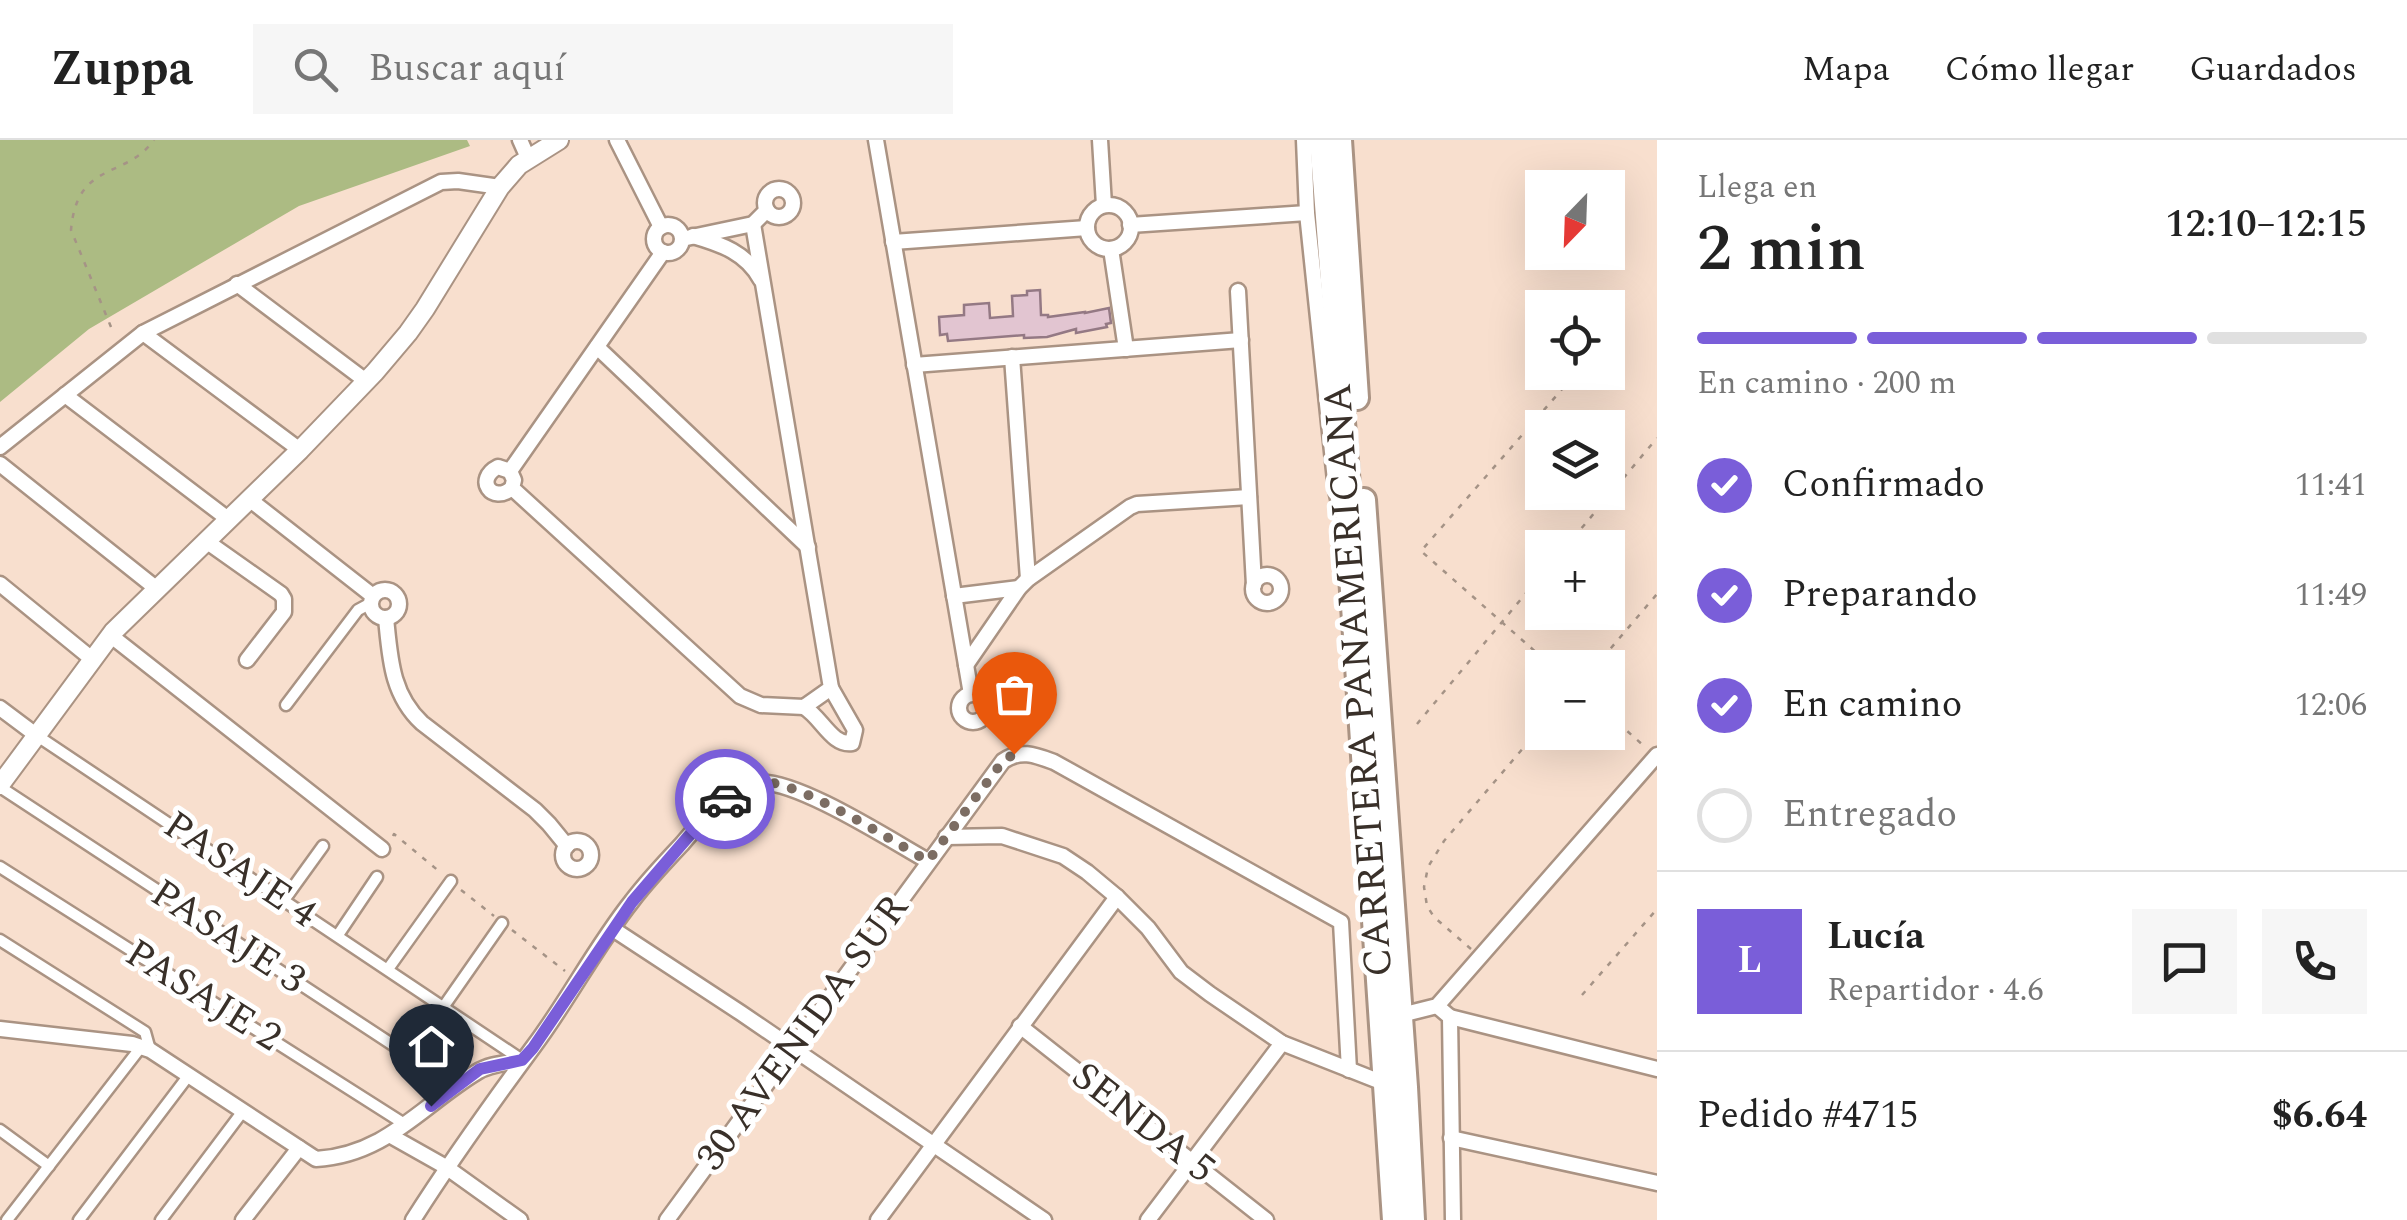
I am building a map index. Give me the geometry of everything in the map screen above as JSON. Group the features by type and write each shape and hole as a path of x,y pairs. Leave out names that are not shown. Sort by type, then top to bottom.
{"highway":[{"name":"CARRETERA PANAMERICANA","path":"1321,140 1350,499 1350,560 1394,1220"},
{"name":"CARRETERA PANAMERICANA","path":"1340,140 1413,1220"}],"street":[{"path":"0,786 110,635 300,450 408,333 524,149 558,140"},
{"path":"617,140 662,227"},
{"path":"876,140 971,694"},
{"path":"1100,140 1104,205"},
{"path":"1304,140 1307,213 1336,490 1350,560"},
{"path":"0,447 143,333 441,182 500,186"},
{"path":"1104,205 1122,210 1130,224 1129,236 1110,249 1092,241 1087,228 1090,215 1104,205"},
{"path":"662,227 654,238 656,246 663,252 676,251 688,237 753,224 768,210"},
{"path":"1130,224 1307,213"},
{"path":"753,224 830,688 856,730 852,743 838,741 804,706"},
{"path":"662,227 675,227 688,237 737,253 756,270 764,288"},
{"path":"893,242 1087,228"},
{"path":"1110,249 1126,349"},
{"path":"510,472 663,252"},
{"path":"237,284 366,382"},
{"path":"1238,292 1254,585"},
{"path":"143,333 300,450"},
{"path":"914,365 1241,340"},
{"path":"597,347 808,548"},
{"path":"1012,358 1024,583"},
{"path":"65,395 228,519"},
{"path":"0,464 158,588"},
{"path":"502,467 514,480 512,488 499,495 491,491 486,484 487,475 493,468 502,467"},
{"path":"512,488 740,696 761,705 804,706 830,688"},
{"path":"966,665 1024,583 1130,507 1249,497"},
{"path":"249,499 372,599 376,615 393,616 398,608 395,594 382,590 372,599 358,610 286,705"},
{"path":"206,541 284,599 284,612 247,660"},
{"path":"954,596 1024,583"},
{"path":"0,584 92,659"},
{"path":"386,618 394,678 406,705 422,723 544,818 566,846"},
{"path":"110,635 382,849"},
{"path":"0,708 36,735"},
{"name":"PASAJE 4","path":"36,735 522,1060"},
{"name":"30 AVENIDA SUR","path":"667,1220 928,861 1003,761 1014,754 1054,762 1340,922 1349,1070"},
{"path":"1401,1015 1437,1006 1656,756"},
{"path":"413,1220 632,902 726,798 760,782 780,784 804,793 928,861"},
{"name":"PASAJE 3","path":"0,786 457,1087"},
{"path":"946,837 993,835 1063,856 1117,897 1148,928 1182,972 1282,1043 1386,1084"},
{"path":"284,900 323,846"},
{"name":"PASAJE 2","path":"0,868 406,1125"},
{"path":"338,936 377,878"},
{"path":"388,969 450,882"},
{"path":"878,1220 1117,897"},
{"path":"444,1006 502,923"},
{"path":"613,929 1044,1220"},
{"path":"0,940 145,1032 146,1048 7,1220"},
{"path":"1437,1006 1450,1017 1657,1069"},
{"path":"1450,1017 1454,1220"},
{"name":"SENDA 5","path":"1020,1026 1266,1220"},
{"path":"0,1028 146,1048 316,1159 338,1158 391,1136 480,1069 522,1060"},
{"path":"1148,1220 1282,1043"},
{"path":"79,1220 189,1076"},
{"path":"161,1220 243,1111"},
{"path":"0,1130 48,1166"},
{"path":"391,1136 446,1168 520,1220"},
{"path":"1452,1138 1657,1183"},
{"path":"243,1220 299,1148"}],"path":[{"path":"111,327 70,230 72,214 86,187 101,174 138,155 154,140"},
{"path":"1534,650 1421,551 1561,390"},
{"path":"1580,530 1657,438"},
{"path":"1417,724 1525,594"},
{"path":"1609,650 1657,594"},
{"path":"1625,729 1656,756"},
{"path":"1480,956 1434,917 1427,906 1424,887 1428,866 1444,841 1525,746"},
{"path":"382,849 394,834 578,981"},
{"path":"1582,995 1657,910"}],"green space":[{"path":"0,140 467,140 470,146 299,206 89,329 0,402"}],"building":[{"path":"1040,290 1041,315 1109,308 1111,323 1107,327 1076,333 1076,329 1047,337 948,341 947,334 940,335 939,317 964,315 964,305 989,303 990,318 1013,316 1012,296"}],"way so far":[{"path":"725,799 760,782 780,784 804,793 928,861 1003,761 1014,754"}],"route":[{"path":"431,1106 480,1069 522,1060 632,902 725,799"}]}
